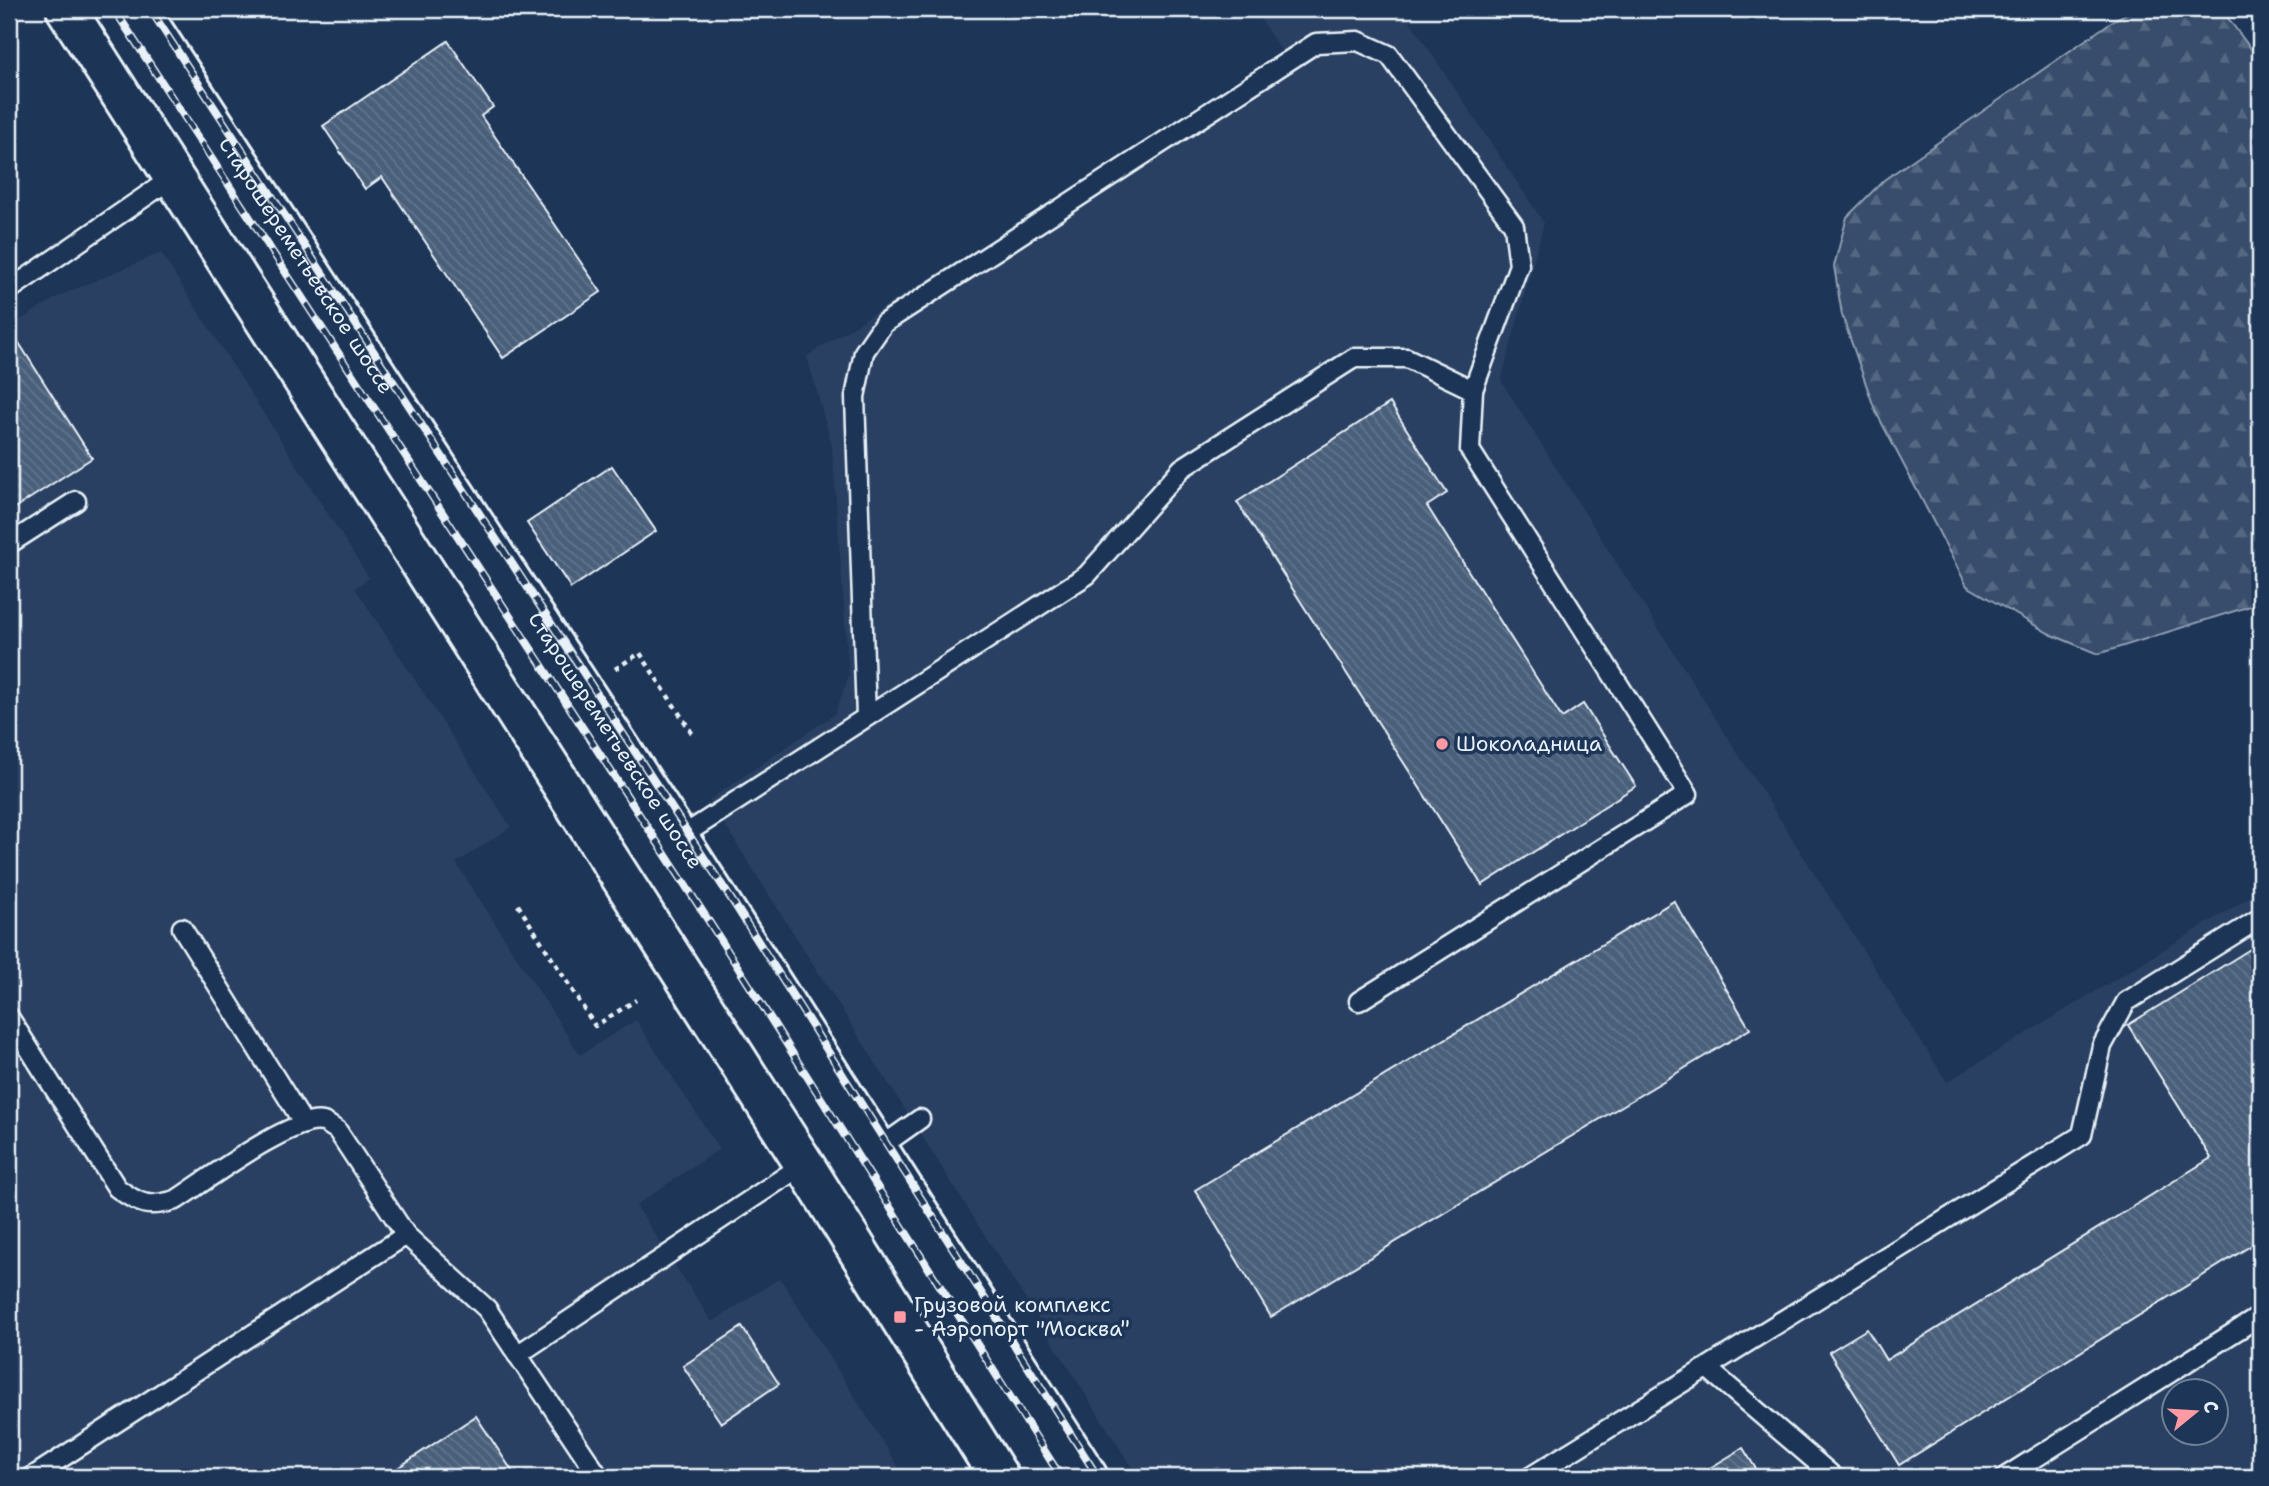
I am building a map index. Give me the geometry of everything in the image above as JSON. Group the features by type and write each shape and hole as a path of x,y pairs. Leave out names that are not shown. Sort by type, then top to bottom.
{"main road":[{"path":"66,9 804,1164 999,1477"},
{"name":"Старошереметьевское шоссе","path":"139,9 679,838 1088,1477"}],"lane":[{"path":"866,717 855,397 864,352 884,323 1316,43 1358,41 1389,55 1514,226 1519,265 1473,390 1470,450 1688,794 1359,1001"},
{"path":"9,290 175,176"},
{"path":"679,838 1087,575 1182,468 1354,358 1408,358 1473,390"},
{"path":"9,544 76,501"},
{"path":"1530,1477 2082,1135 2102,1046 2126,1002 2260,918"},
{"path":"182,928 304,1124"},
{"path":"9,1017 117,1188 138,1203 157,1205 176,1200 283,1131 304,1124 323,1122 337,1130 406,1235 487,1309 599,1477"},
{"path":"879,1148 920,1119"},
{"path":"517,1355 804,1164"},
{"path":"32,1477 406,1235"},
{"path":"2005,1477 2260,1316"},
{"path":"1707,1368 1834,1477"}],"path":[{"path":"650,668 692,733"},
{"path":"518,905 595,1027 636,1000"}],"shaded area":[{"path":"1254,9 1402,9 1544,223 1501,381 1947,1082 2260,891 2260,1477 1138,1477 709,800 835,714 849,675 832,446 807,356 1283,54"},
{"path":"161,253 369,578 355,588 511,827 456,863 580,1055 636,1020 719,1149 636,1205 712,1322 780,1278 905,1477 9,1477 9,327 59,296"}],"green space":[{"path":"2137,9 2221,9 2260,61 2260,603 2098,654 2050,634 1967,586 1875,410 1842,315 1834,266 1847,217 1884,180 2117,18"}],"building":[{"path":"448,41 493,107 481,116 601,292 503,358 382,177 365,189 323,126"},
{"path":"12,332 92,458 9,512 9,333"},
{"path":"1390,403 1447,493 1427,506 1562,718 1583,704 1636,786 1482,885 1237,502"},
{"path":"612,466 656,531 571,588 527,523"},
{"path":"1674,901 1750,1029 1271,1317 1195,1190"},
{"path":"2260,943 2260,1240 1899,1465 1829,1352 1867,1329 1886,1360 2211,1158 2128,1025"},
{"path":"742,1327 779,1384 721,1423 683,1366"},
{"path":"476,1416 516,1477 384,1477"},
{"path":"1743,1448 1761,1477 1695,1477"}],"railway":[{"path":"114,9 708,920 1061,1477"},
{"path":"150,9 735,905 1098,1477"}],"place":[{"name":"Шоколадница","path":"1442,744"},
{"name":"Грузовой комплекс - Аэропорт \"Москва\"","path":"900,1317"}]}
